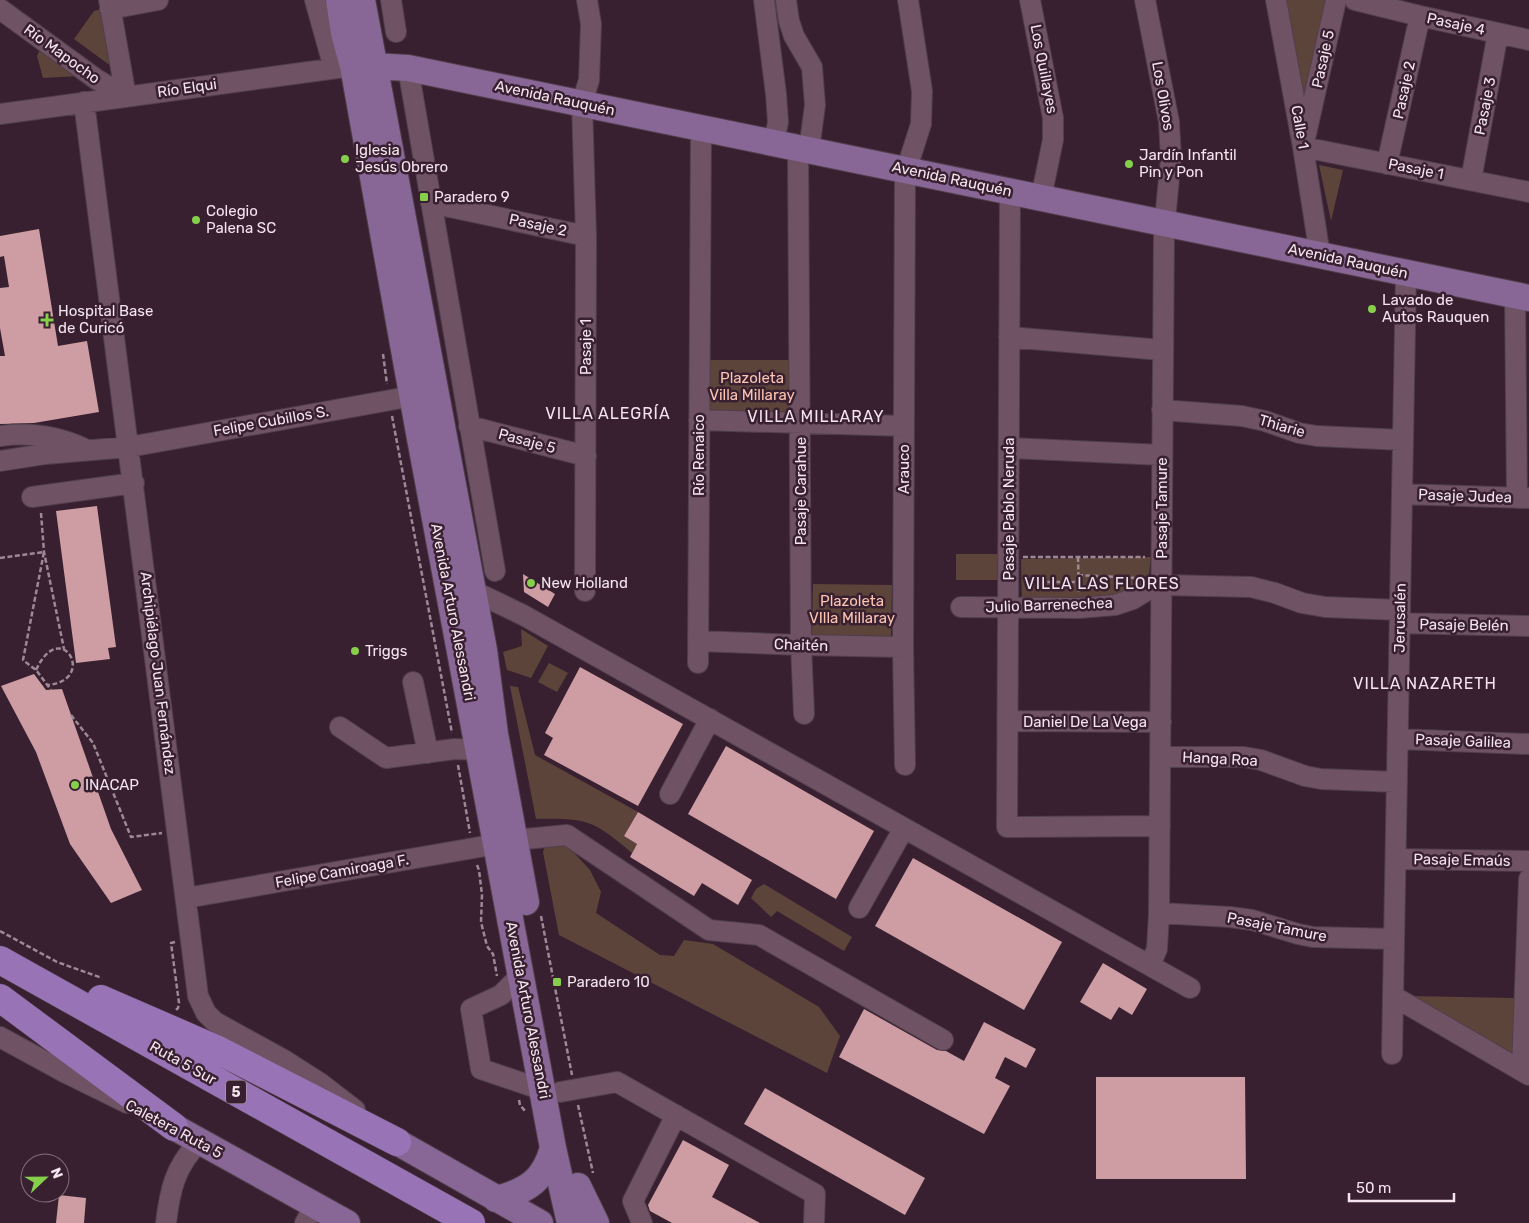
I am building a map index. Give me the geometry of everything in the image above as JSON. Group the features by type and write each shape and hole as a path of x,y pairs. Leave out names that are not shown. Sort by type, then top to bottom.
{"highway":[{"path":"0,956 216,1049 396,1142"},
{"name":"Ruta 5 Sur","path":"0,960 471,1223"},
{"name":"Ruta 5 Sur","path":"0,980 436,1223"},
{"path":"0,998 174,1128"}],"main road":[{"name":"Avenida Arturo Alessandri","path":"340,0 344,33 437,394 484,650 521,975 578,1186 584,1223"},
{"name":"Avenida Arturo Alessandri","path":"362,0 353,67 479,750 506,841 551,1091 554,1148 570,1223"},
{"name":"Avenida Rauquén","path":"353,67 408,68 794,147 905,172 1010,191 1522,296"},
{"name":"Caletera Ruta 5","path":"174,1128 323,1217"},
{"path":"396,1142 540,1223"},
{"path":"496,1199 523,1190 533,1184 550,1160 554,1148"},
{"path":"578,1186 596,1223"}],"street":[{"path":"126,97 110,4 158,0"},
{"name":"Avenida Arturo Alessandri","path":"315,0 353,67"},
{"path":"390,0 396,32"},
{"name":"Pasaje 1","path":"585,591 586,236 582,104 589,80 592,24 587,0"},
{"path":"764,0 778,122 794,147"},
{"path":"786,0 788,21 794,36 812,67 815,104 794,147"},
{"name":"Arauco","path":"906,764 903,647 905,172 921,124 922,91 908,0"},
{"name":"Los Quillayes","path":"1030,0 1053,118 1052,140 1041,198"},
{"name":"Los Olivos","path":"1145,0 1169,122 1171,158 1164,223"},
{"name":"Calle 1","path":"1276,0 1304,147 1320,255"},
{"name":"Pasaje 5","path":"1304,147 1336,0"},
{"name":"Pasaje 4","path":"1355,0 1529,40"},
{"name":"Río Mapocho","path":"0,9 96,79 126,97"},
{"name":"Pasaje 2","path":"1387,164 1420,16"},
{"name":"Pasaje 3","path":"1471,180 1498,33"},
{"name":"Río Elqui","path":"0,114 353,67"},
{"path":"408,68 495,571"},
{"name":"Archipiélago Juan Fernández","path":"84,102 198,996 206,1013 216,1022 284,1060 320,1083 396,1142"},
{"name":"Río Renaico","path":"698,663 702,128"},
{"name":"Pasaje Carahue","path":"794,147 800,423 801,645 804,714"},
{"name":"Pasaje 1","path":"1304,147 1529,192"},
{"name":"Pasaje Pablo Neruda","path":"1010,191 1007,826 1160,826"},
{"name":"Pasaje 2","path":"431,202 586,236"},
{"name":"Pasaje Tamure","path":"1164,223 1161,757 1158,923 1230,916 1252,920 1313,937 1394,939"},
{"name":"Jerusalén","path":"1392,1054 1406,272"},
{"path":"1522,296 1523,498"},
{"path":"1009,337 1162,350"},
{"name":"Felipe Cubillos S.","path":"0,461 45,454 129,447 413,396"},
{"name":"Thiarie","path":"1162,410 1242,416 1265,421 1299,433 1317,436 1403,440"},
{"path":"699,420 904,426"},
{"name":"Pasaje 5","path":"469,426 586,456"},
{"path":"0,436 23,434 49,436 87,450"},
{"path":"1009,448 1162,456"},
{"path":"36,502 134,483"},
{"name":"Pasaje Judea","path":"1402,494 1523,498"},
{"path":"447,578 523,615 1190,988"},
{"name":"Julio Barrenechea","path":"961,607 1079,608 1116,605 1133,599 1162,584 1250,588 1275,593 1302,603 1317,606 1400,617"},
{"name":"Pasaje Belén","path":"1400,617 1529,626"},
{"name":"Chaitén","path":"698,641 903,647"},
{"path":"413,682 428,752"},
{"path":"670,794 710,719"},
{"name":"Daniel De La Vega","path":"1008,721 1161,722"},
{"path":"340,727 386,758 455,749 479,750"},
{"name":"Pasaje Galilea","path":"1398,739 1529,744"},
{"name":"Hanga Roa","path":"1161,757 1244,757 1261,760 1305,776 1321,779 1397,782"},
{"path":"859,908 904,828"},
{"name":"Felipe Camiroaga F.","path":"186,898 506,841 567,835 709,930 758,934 943,1040"},
{"name":"Pasaje Emaús","path":"1396,859 1529,861"},
{"path":"1393,996 1525,1072 1529,879"},
{"path":"1150,965 1157,949 1158,923"},
{"path":"521,975 501,995 471,1009 481,1069 551,1091 617,1082 815,1194 814,1223"},
{"name":"Caletera Ruta 5","path":"0,1037 174,1128"},
{"path":"642,1223 634,1202 676,1115"},
{"path":"166,1223 168,1200 175,1177 190,1152 200,1142"}],"path":[{"path":"36,502 64,649 70,654 73,665 72,672 66,679 56,684 48,685"},
{"path":"0,558 44,552"},
{"path":"44,552 23,660 36,670 51,690"},
{"path":"1009,557 1162,557"},
{"path":"1078,557 1079,608"},
{"path":"1078,574 1130,576 1162,584"},
{"path":"1009,582 1078,582"},
{"path":"36,670 42,658 48,652 55,649 64,649"},
{"path":"71,714 93,743 131,837 178,830"},
{"path":"469,849 479,870 482,895 482,922 487,946 493,954 501,995"},
{"path":"0,931 57,962 94,974 105,980"},
{"path":"173,1010 178,1008 179,1004 171,943 191,936"},
{"path":"513,1079 520,1105 527,1112"}],"green space":[{"path":"1284,0 1330,0 1306,121"},
{"path":"106,8 115,62 108,64 74,39 94,11"},
{"path":"43,43 80,76 43,78 37,56"},
{"path":"1319,165 1343,170 1331,221"},
{"name":"Plazoleta Villa Millaray","path":"710,360 791,360 792,415 708,412"},
{"path":"956,554 999,554 999,580 956,580"},
{"path":"1151,557 1149,574 1142,591 1122,601 1022,608 1021,559"},
{"name":"Plazoleta VIlla Millaray","path":"813,584 892,585 891,636 812,635"},
{"path":"521,629 548,646 531,678 507,670 503,652 522,646"},
{"path":"549,663 568,673 557,692 538,682"},
{"path":"510,686 518,687 535,755 638,812 624,836 637,844 632,853 598,827 588,823 567,819 536,819"},
{"path":"565,843 590,870 601,892 596,913 660,955 674,956 684,940 713,944 819,1007 840,1036 827,1073 559,935 543,852 546,844"},
{"path":"764,884 852,937 844,951 777,911 771,917 751,898 756,889"},
{"path":"1408,996 1514,998 1514,1055"}],"building":[{"path":"39,229 58,346 87,341 99,412 34,423 0,424 0,356 5,356 0,328 0,288 9,287 4,256 0,257 0,236"},
{"path":"97,506 116,647 108,648 110,659 76,663 56,511"},
{"name":"New Holland","path":"523,574 555,594 548,607 524,592"},
{"path":"580,667 683,724 638,806 544,755 553,738 545,733"},
{"path":"34,674 46,690 62,689 111,829 142,890 111,903 70,844 36,752 1,686"},
{"path":"726,746 874,831 836,899 688,814"},
{"path":"638,812 752,880 738,905 702,883 694,896 630,857 637,844 624,836"},
{"path":"913,858 1062,942 1024,1010 875,926"},
{"path":"1103,963 1147,989 1132,1015 1119,1007 1111,1020 1080,1002"},
{"path":"864,1009 937,1050 946,1051 964,1061 984,1022 1036,1049 1026,1068 1005,1057 995,1078 1010,1086 984,1134 839,1057"},
{"path":"1096,1077 1245,1077 1246,1179 1096,1179"},
{"path":"765,1088 925,1178 905,1215 744,1124"},
{"path":"683,1140 729,1165 712,1197 760,1223 672,1223 650,1211 648,1205"},
{"path":"70,1196 86,1198 84,1223 56,1223 58,1203 70,1203"}],"place":[{"name":"Iglesia Jesús Obrero","path":"345,159"},
{"name":"Jardín Infantil Pin y Pon","path":"1129,164"},
{"name":"Paradero 9","path":"424,197"},
{"name":"Colegio Palena SC","path":"196,220"},
{"name":"Lavado de Autos Rauquen","path":"1372,309"},
{"name":"Hospital Base de Curicó","path":"47,320"},
{"name":"New Holland","path":"531,583"},
{"name":"Triggs","path":"355,651"},
{"name":"INACAP","path":"75,785"},
{"name":"Paradero 10","path":"557,982"}],"district":[{"name":"VILLA ALEGRÍA","path":"608,413"},
{"name":"VILLA MILLARAY","path":"816,416"},
{"name":"VILLA LAS FLORES","path":"1102,583"},
{"name":"VILLA NAZARETH","path":"1425,683"}]}
